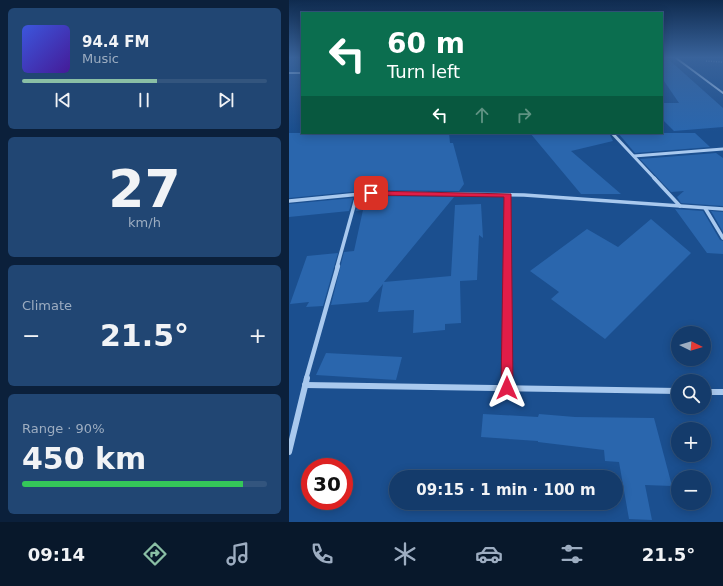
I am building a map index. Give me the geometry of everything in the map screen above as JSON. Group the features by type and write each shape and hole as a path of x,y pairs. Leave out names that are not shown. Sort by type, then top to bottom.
{"street":[{"path":"709,82 723,93"},
{"path":"613,134 680,206"},
{"path":"634,156 723,150"},
{"path":"289,201 371,193 508,195 723,209"},
{"path":"289,452 305,385 357,195"},
{"path":"507,388 508,195"},
{"path":"705,208 723,238"},
{"path":"305,385 671,391"},
{"path":"711,392 723,392"}],"building":[{"path":"665,82 694,82 723,108 723,127 674,131 663,120 663,103 679,103"},
{"path":"289,133 449,134 450,143 453,143 464,184 459,191 371,190 289,198"},
{"path":"695,133 710,147 635,153 619,134"},
{"path":"531,134 610,134 613,141 571,151 621,194 581,194"},
{"path":"716,153 723,158 723,206 681,203 677,197 684,191 671,192 640,159"},
{"path":"360,197 454,197 384,282 451,276 455,205 481,204 483,238 479,235 477,280 460,281 461,323 445,324 445,330 413,333 414,310 378,312 383,284 368,302 331,305 344,252 354,251 363,210 356,211"},
{"path":"353,198 349,211 289,217 289,204"},
{"path":"675,209 703,211 720,240 723,241 723,254 707,253"},
{"path":"711,211 723,212 723,232"},
{"path":"651,219 691,253 605,339 551,299 559,292 530,271 587,229 618,247"},
{"path":"338,253 323,306 306,307 309,302 290,304 307,256"},
{"path":"326,353 402,357 396,380 316,375"},
{"path":"483,414 538,417 539,414 575,417 654,418 671,486 645,485 652,520 629,519 623,485 623,470 620,470 619,462 605,461 604,450 538,441 481,437"}],"route":[{"path":"371,193 508,195 507,388"}]}
